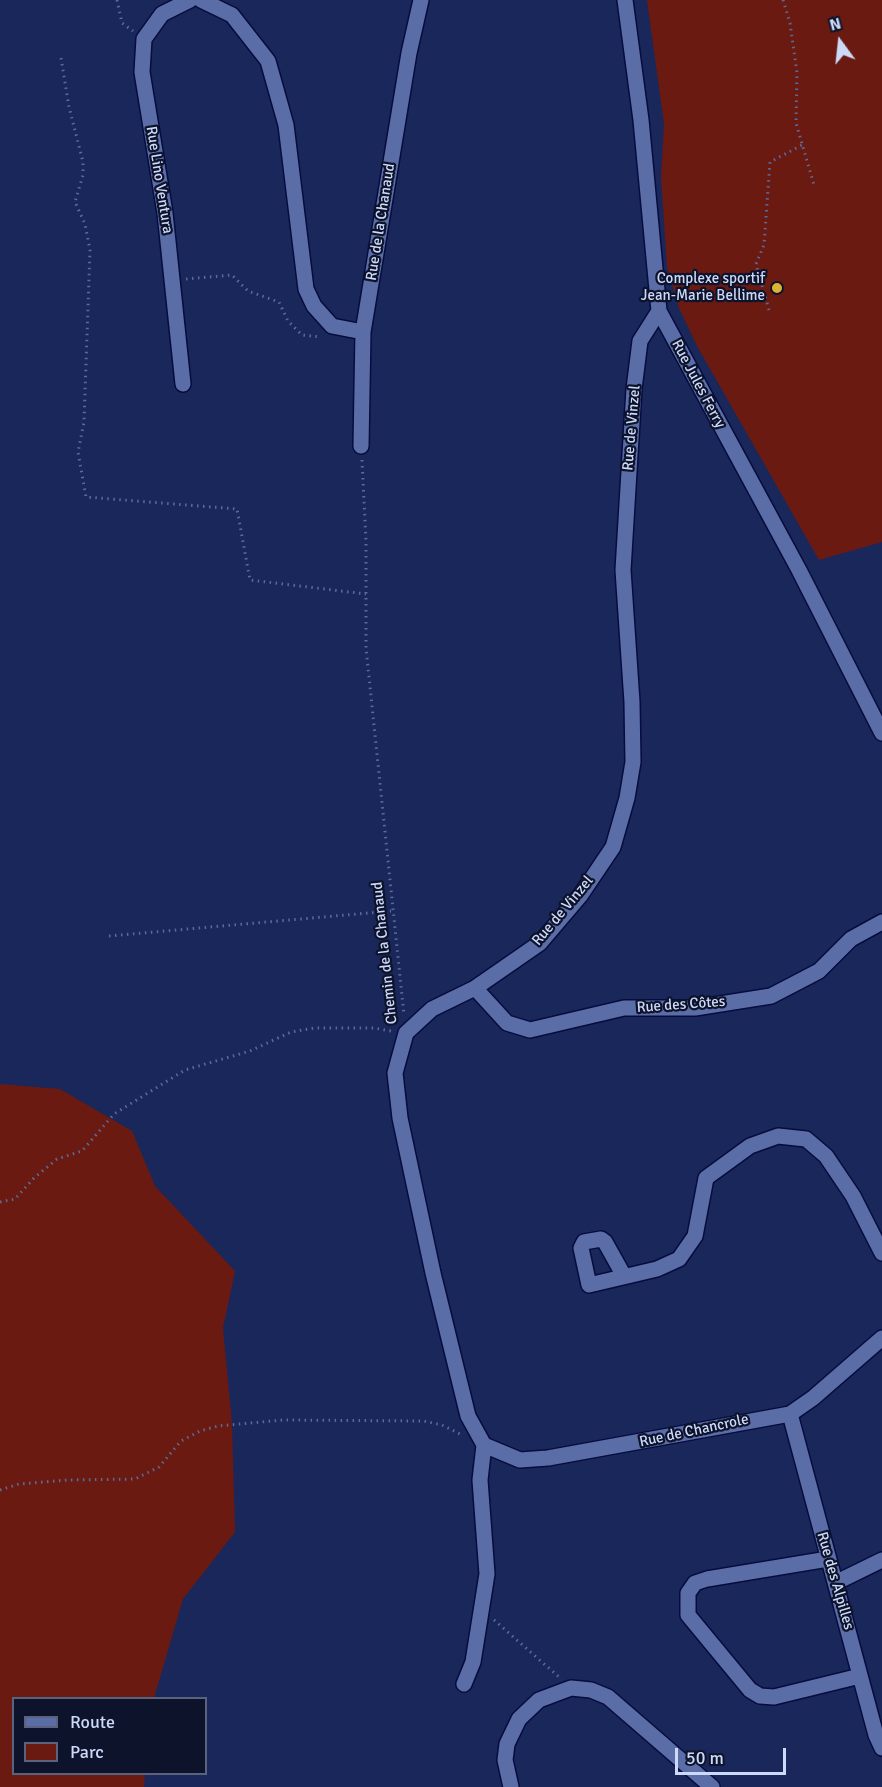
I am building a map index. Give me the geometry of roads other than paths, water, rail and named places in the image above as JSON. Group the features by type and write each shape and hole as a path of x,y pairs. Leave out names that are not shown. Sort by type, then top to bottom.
{"street":[{"name":"Rue Lino Ventura","path":"183,384 165,213 142,72 144,39 162,14 190,0"},
{"path":"201,0 232,15 268,61 286,125 306,288 314,306 332,326 363,332"},
{"name":"Rue de la Chanaud","path":"361,446 363,332 409,53 421,0"},
{"name":"Rue Jules Ferry","path":"625,0 641,120 659,311 799,570 882,733"},
{"name":"Rue de Vinzel","path":"484,1445 468,1416 400,1118 395,1073 406,1033 432,1009 475,988 540,943 580,896 613,847 627,798 633,762 632,702 623,570 624,520 640,341 659,311"},
{"name":"Rue des Côtes","path":"475,988 507,1023 530,1030 624,1008 695,1008 771,996 819,971 851,939 882,922"},
{"path":"624,1276 657,1269 679,1258 695,1236 706,1178 750,1146 778,1136 806,1139 826,1156 853,1196 882,1253"},
{"name":"Rue de Chancrole","path":"484,1445 520,1460 548,1458 790,1414 813,1398 882,1338"},
{"name":"Rue des Alpilles","path":"790,1414 828,1559 837,1582 876,1735 882,1748"},
{"path":"464,1684 474,1662 487,1574 480,1480 484,1445"},
{"path":"828,1559 707,1579 695,1583 688,1593 688,1615 750,1690 760,1696 774,1697 860,1676"},
{"path":"837,1582 882,1560"},
{"path":"511,1787 506,1760 507,1744 515,1724 538,1700 572,1688 591,1690 608,1697 712,1787"}],"place":[{"name":"Complexe sportif Jean-Marie Bellime","path":"777,288"}]}
